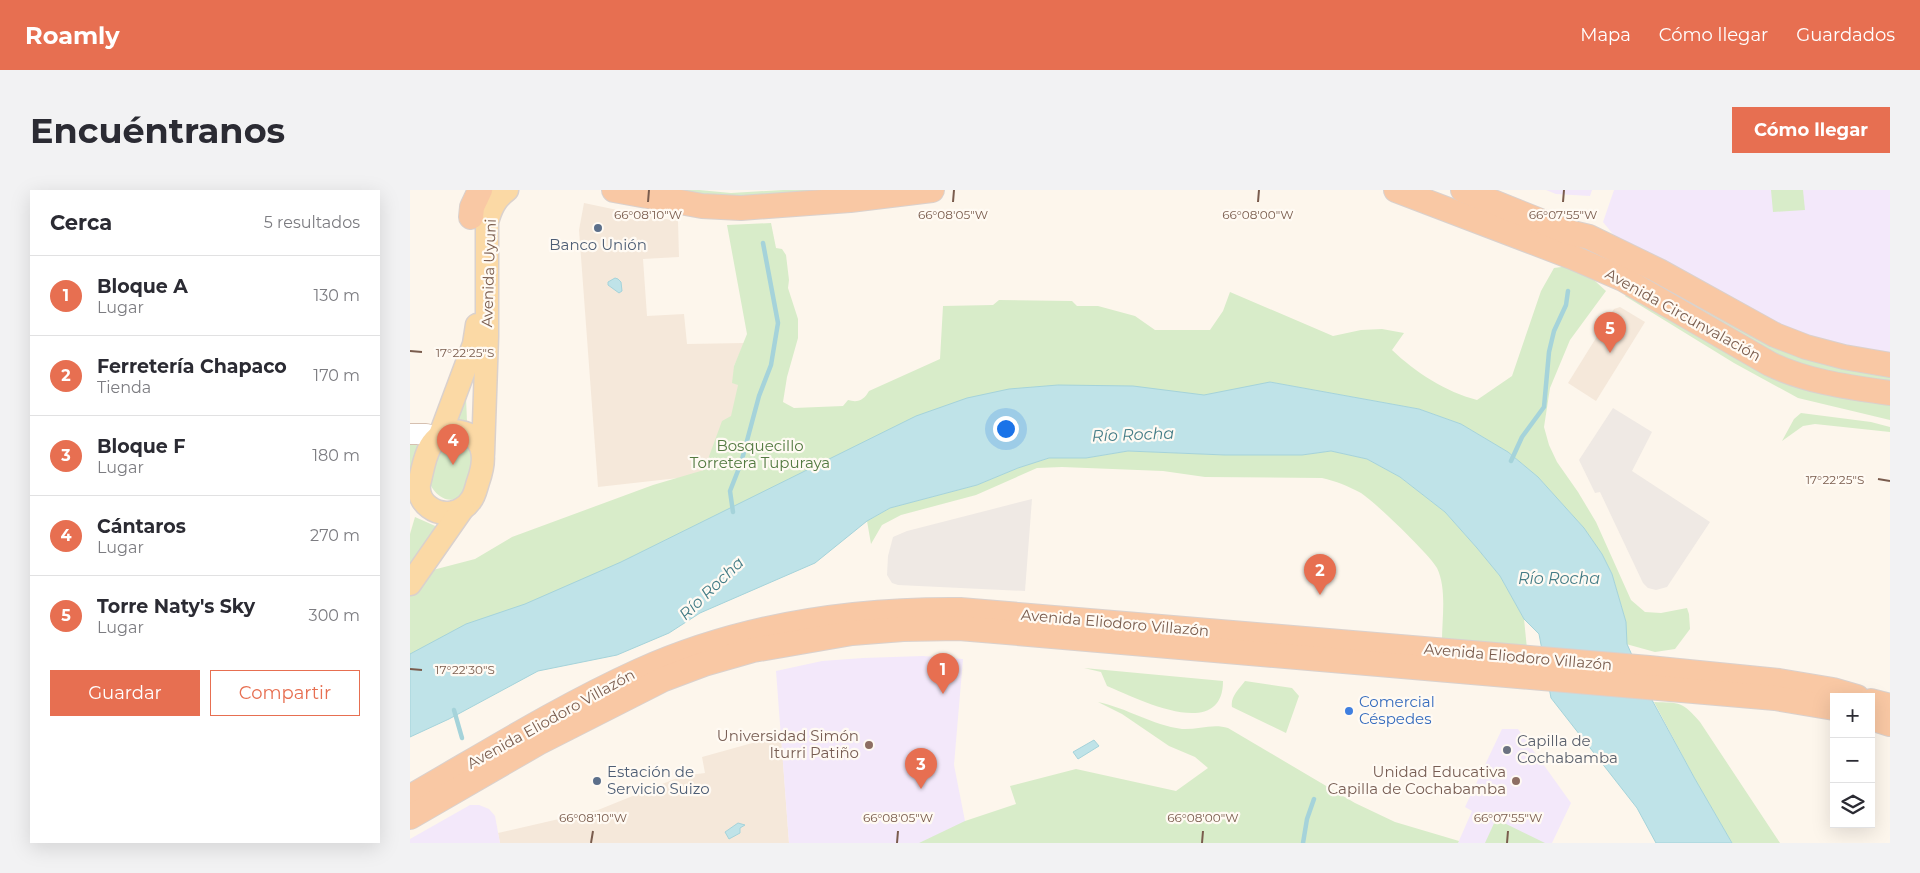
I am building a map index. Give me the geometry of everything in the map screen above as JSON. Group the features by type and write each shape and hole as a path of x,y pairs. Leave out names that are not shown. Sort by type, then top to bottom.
{"highway":[{"path":"471,217 472,207 480,190"},
{"path":"614,190 719,208 821,202 932,190"},
{"name":"Avenida Circunvalación","path":"1396,190 1572,257 1623,279 1790,374 1817,382 1890,393"},
{"name":"Avenida Circunvalación","path":"1463,190 1568,232 1589,237 1659,271 1774,335 1806,347 1844,357 1890,365"},
{"name":"Avenida Eliodoro Villazón","path":"410,797 590,695 640,671 733,638 794,624 843,616 884,612 960,610 1534,669"},
{"name":"Avenida Eliodoro Villazón","path":"410,817 538,743 664,679 704,664 753,650 806,639 903,628 959,628 1649,678 1780,681 1843,693"},
{"name":"Avenida Eliodoro Villazón","path":"1649,678 1830,707"},
{"path":"1875,701 1890,706"},
{"path":"1875,719 1890,724"}],"main road":[{"name":"Avenida Uyuni","path":"439,436 474,344 477,325 468,190"},
{"name":"Avenida Uyuni","path":"484,453 487,222 498,197 507,190"},
{"path":"410,584 462,508 471,500 484,465 484,453 478,442 467,434 453,431 439,436 430,445 415,498 439,512 451,513 462,508"},
{"path":"410,434 439,436"}],"shaded area":[{"path":"1546,190 1592,190 1590,196 1556,194"},
{"path":"1614,190 1890,190 1890,355 1796,335 1616,238 1603,222"},
{"path":"584,203 622,211 624,218 642,221 642,215 678,221 679,257 643,259 647,316 684,314 687,344 744,343 734,366 738,385 735,422 714,474 598,487 579,230"},
{"path":"1620,307 1645,322 1596,401 1568,383 1614,309"},
{"path":"1613,408 1652,432 1632,471 1710,522 1667,587 1656,590 1648,588 1643,583 1600,492 1595,493 1579,460"},
{"path":"1032,499 1025,591 898,585 892,583 887,575 888,556 893,537 907,531"},
{"name":"Universidad Simón Iturri Patiño","path":"923,656 963,659 954,765 965,821 966,843 789,843 776,671 822,661"},
{"name":"Unidad Educativa Capilla de Cochabamba","path":"1502,729 1518,729 1571,803 1552,843 1458,843 1472,811 1465,807"},
{"path":"781,735 789,843 500,843 498,833 598,810 682,776 705,773 702,757"},
{"path":"470,805 479,805 489,809 495,816 500,843 410,843 410,839"}],"green space":[{"path":"658,190 699,190 731,193 783,190 848,190 751,199"},
{"path":"1771,190 1803,190 1805,210 1773,212"},
{"name":"Bosquecillo Torretera Tupuraya","path":"771,223 776,248 782,249 786,255 788,288 798,319 798,338 787,377 783,402 794,408 843,406 848,400 860,400 869,391 940,359 943,306 993,305 999,300 1072,301 1077,306 1098,306 1135,316 1155,330 1210,330 1223,311 1230,292 1333,336 1361,330 1382,329 1404,333 1392,350 1432,380 1454,392 1477,400 1512,376 1541,291 1554,268 1569,266 1595,281 1606,291 1570,340 1550,388 1544,427 1549,445 1557,462 1596,522 1631,600 1645,612 1661,613 1687,608 1690,629 1675,649 1655,652 1626,644 1626,622 1612,574 1602,554 1584,528 1538,477 1508,452 1461,424 1419,409 1270,382 1199,401 859,452 662,542 548,601 410,655 410,594 429,571 475,559 512,537 653,485 704,470 722,421 731,416 738,385 732,383 734,366 747,334 727,225"},
{"path":"1601,251 1657,279 1750,335 1780,349 1890,375 1890,386 1799,369 1599,257"},
{"path":"1628,292 1890,402 1890,420 1798,398 1734,363 1625,296"},
{"path":"466,397 467,422 452,421"},
{"path":"1801,413 1871,422 1890,427 1890,432 1815,424 1803,426 1782,441 1794,419"},
{"path":"418,442 410,480 410,444"},
{"path":"450,443 467,446 470,449 472,458 468,488 463,495 453,500 442,498 433,490 430,484 438,451"},
{"path":"1128,451 1225,455 1302,455 1331,451 1367,459 1400,477 1445,512 1477,548 1500,576 1524,619 1527,649 1442,641 1442,585 1437,568 1432,561 1402,529 1368,498 1347,486 1322,478 1205,477 1163,471 1062,467 1037,468 976,495 901,515 882,525 871,544 867,521 890,508 977,485 1018,468 1049,458 1086,458"},
{"path":"415,517 442,529 410,573 410,534"},
{"path":"1084,668 1223,681 1219,700 1209,710 1194,713 1176,711 1137,699 1107,686 1101,672"},
{"path":"1245,681 1292,688 1299,696 1286,733 1232,707 1234,696"},
{"path":"1098,702 1171,727 1188,729 1217,726 1228,728 1355,803 1395,822 1459,841 1458,843 919,843 965,821 1016,804 1010,786 1076,769 1176,791 1208,768 1195,757 1169,746 1122,714"},
{"path":"1654,702 1680,704 1694,715 1780,843 1732,843"},
{"path":"1496,819 1545,843 1485,843"}],"water":[{"path":"615,278 621,282 622,291 619,293 608,285 608,282"},
{"name":"Río Rocha","path":"1270,382 1419,409 1461,424 1508,452 1538,477 1584,528 1602,554 1612,574 1626,622 1627,644 1652,700 1732,843 1656,843 1637,808 1551,698 1539,634 1524,619 1500,576 1477,548 1445,512 1400,477 1367,459 1331,451 1302,455 1225,455 1128,451 1086,458 1049,458 1018,468 977,485 890,508 867,521 815,563 700,613 669,633 617,655 538,671 449,719 410,737 410,654 466,624 525,604 621,562 916,416 967,398 1009,389 1058,385 1133,386 1204,395"},
{"path":"1094,740 1099,746 1078,759 1073,752"},
{"path":"738,823 745,825 740,828 740,833 729,839 725,832"}],"waterway":[{"path":"733,512 730,491 741,463 759,396 771,365 778,323 763,243"},
{"path":"1511,461 1522,437 1544,407 1549,352 1554,331 1566,305 1568,291"},
{"path":"454,710 462,738"},
{"path":"1303,843 1307,819 1314,799"}],"place":[{"name":"Banco Unión","path":"598,228"},
{"name":"Torre Naty's Sky","path":"1610,353"},
{"name":"Cántaros","path":"453,465"},
{"name":"Ferretería Chapaco","path":"1320,595"},
{"name":"Bloque A","path":"943,694"},
{"name":"Comercial Céspedes","path":"1349,711"},
{"name":"Universidad Simón Iturri Patiño","path":"869,745"},
{"name":"Capilla de Cochabamba","path":"1507,750"},
{"name":"Estación de Servicio Suizo","path":"597,781"},
{"name":"Unidad Educativa Capilla de Cochabamba","path":"1516,781"},
{"name":"Bloque F","path":"921,789"}]}
